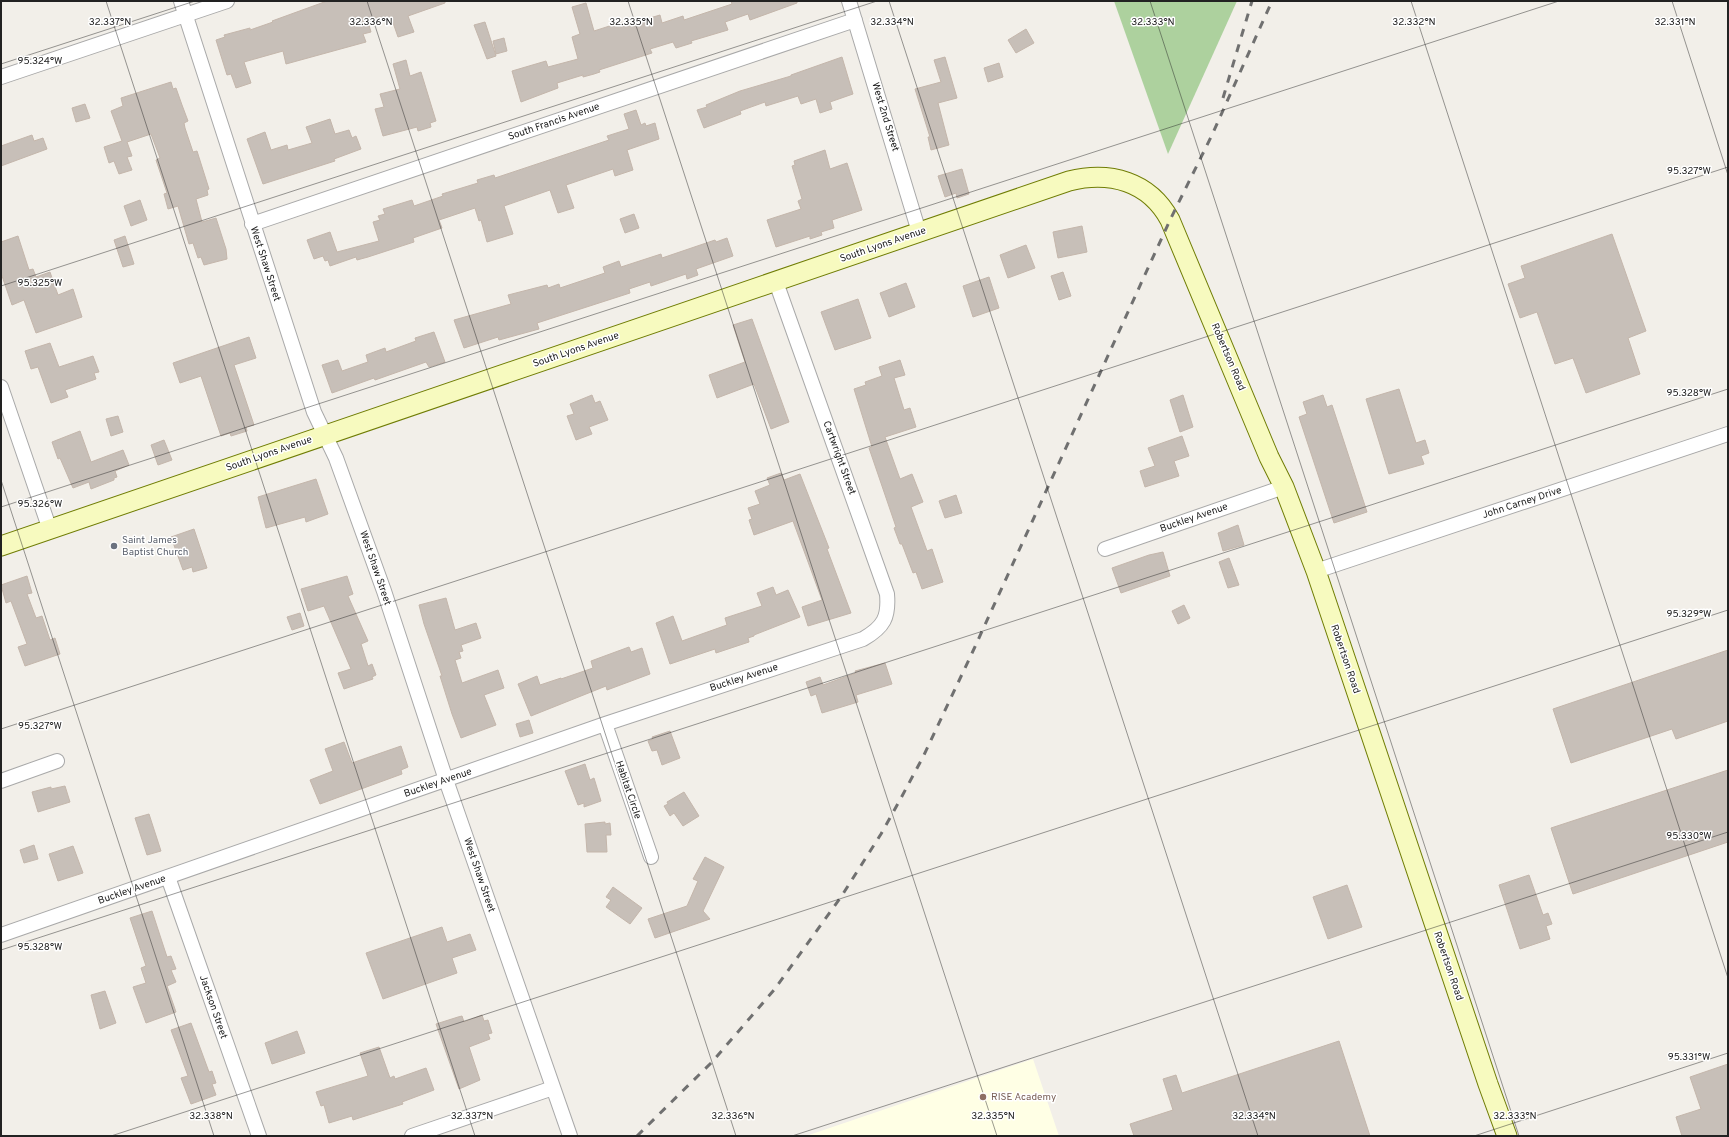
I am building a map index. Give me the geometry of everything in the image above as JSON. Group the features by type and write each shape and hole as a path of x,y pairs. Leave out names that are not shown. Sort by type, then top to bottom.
{"street":[{"name":"West Shaw Street","path":"181,1 314,412 336,458 384,591 446,780 570,1136"},
{"path":"1,77 227,1"},
{"name":"West 2nd Street","path":"849,1 920,232"},
{"name":"South Francis Avenue","path":"252,224 855,20"},
{"name":"South Lyons Avenue","path":"1,546 1069,181 1084,177 1096,176 1120,180 1141,188 1151,196"},
{"name":"Robertson Road","path":"1151,196 1166,212 1170,220 1269,457 1284,487 1316,571 1488,1084 1507,1136"},
{"name":"Cartwright Street","path":"776,282 887,594 888,608 884,621 875,632"},
{"path":"1,387 50,530"},
{"name":"John Carney Drive","path":"1316,571 1728,434"},
{"name":"Buckley Avenue","path":"1105,548 1284,487"},
{"name":"Buckley Avenue","path":"1,935 605,724 863,639 875,632"},
{"name":"Habitat Circle","path":"605,724 651,857"},
{"path":"1,781 58,761"},
{"name":"Jackson Street","path":"168,877 259,1136"},
{"path":"412,1136 553,1088"}],"shaded area":[{"name":"RISE Academy","path":"1033,1059 1059,1136 806,1136"}],"green space":[{"path":"1114,1 1237,1 1168,154"}],"building":[{"path":"327,1 445,1 445,3 408,16 414,32 398,37 391,17 369,25 371,32 363,34 366,42 286,64 283,51 244,62 251,83 236,88 231,74 227,75 216,40 225,37 224,35 250,28 250,30"},
{"path":"731,1 797,1 797,3 750,20 748,14 725,22 728,30 691,41 692,43 676,48 673,42 650,49 652,53 599,70 600,72 594,74 583,77 583,75 557,83 558,88 521,102 512,71 546,61 548,67 578,59 572,37 580,34 572,7 586,3 594,31 622,22 623,26 660,15 662,23 683,16 684,20 732,4"},
{"path":"485,22 496,56 487,59 474,25"},
{"path":"1026,29 1034,43 1016,53 1008,40"},
{"path":"504,38 507,51 496,54 493,41"},
{"path":"842,57 853,94 830,102 832,109 820,113 816,99 801,104 798,96 766,106 765,102 740,111 741,114 704,128 697,110 707,107 706,105 740,91 791,76"},
{"path":"945,57 957,98 938,103 949,145 931,150 928,137 930,137 915,89 941,82 934,60"},
{"path":"406,60 410,76 421,72 436,121 430,123 431,127 418,131 417,127 383,136 375,109 384,107 380,94 400,89 393,64"},
{"path":"999,63 1003,77 988,82 984,68"},
{"path":"171,82 173,89 176,88 188,121 184,123 185,128 193,152 197,151 209,189 207,190 208,195 196,199 202,222 216,218 226,249 227,259 204,265 201,257 198,258 193,243 189,244 178,206 168,209 164,194 167,193 156,160 160,158 151,134 127,142 132,156 127,157 132,170 119,174 114,161 109,163 104,147 122,141 111,111 123,106 121,98"},
{"path":"85,104 90,118 76,122 72,108"},
{"path":"636,110 641,125 645,123 646,126 655,123 659,139 627,150 633,170 615,176 613,169 566,185 574,208 558,213 550,190 504,206 513,234 487,242 481,220 479,221 475,208 439,220 442,228 413,238 414,242 368,257 357,260 356,257 330,266 328,260 325,261 323,256 314,259 307,240 330,232 337,252 379,241 373,222 380,220 378,216 385,214 383,209 412,200 414,206 443,196 442,194 478,183 477,180 494,175 495,178 609,140 607,136 629,129 624,114"},
{"path":"330,119 335,134 349,130 352,138 356,136 361,149 334,159 335,161 263,184 247,139 265,132 271,150 287,145 288,150 312,143 306,127"},
{"path":"32,135 34,141 43,138 47,149 1,166 1,146"},
{"path":"825,150 830,169 847,163 862,210 832,220 834,228 821,232 822,235 810,239 810,236 776,247 767,220 801,209 798,201 802,199 792,166 795,165 794,161"},
{"path":"962,169 969,194 957,198 956,193 945,197 938,176"},
{"path":"140,200 147,220 131,226 124,206"},
{"path":"634,214 639,228 625,233 620,219"},
{"path":"1082,226 1087,252 1058,258 1053,232"},
{"path":"1612,234 1646,331 1628,338 1640,374 1586,393 1573,358 1555,364 1537,312 1520,318 1508,284 1525,278 1521,266"},
{"path":"18,236 29,270 33,269 36,277 50,272 58,295 73,289 82,317 36,333 24,300 12,305 1,273 1,242"},
{"path":"125,236 134,264 123,267 114,240"},
{"path":"727,238 733,256 696,269 698,275 687,279 686,274 651,286 650,282 629,289 630,293 537,323 539,329 499,340 498,337 464,348 454,320 511,304 508,295 547,285 548,288 559,284 560,288 605,273 603,267 619,261 621,267 661,254 662,258 715,240 716,242"},
{"path":"1026,245 1035,268 1008,278 1000,255"},
{"path":"1063,272 1071,296 1059,300 1051,276"},
{"path":"989,277 999,308 973,317 963,286"},
{"path":"906,283 915,307 889,317 880,293"},
{"path":"858,299 871,338 835,350 821,312"},
{"path":"752,319 789,422 771,429 754,384 717,398 709,375 745,362 733,325"},
{"path":"434,332 445,362 429,367 426,362 332,393 322,365 338,360 342,371 368,362 366,355 385,348 386,352 416,341 415,338"},
{"path":"249,337 256,358 234,365 254,425 246,427 247,431 231,436 230,433 221,436 201,376 180,383 173,363"},
{"path":"50,343 59,367 93,356 99,372 94,373 96,379 65,390 68,397 51,403 38,367 31,369 25,351"},
{"path":"900,360 905,375 894,378 904,410 910,408 916,427 885,437 900,479 912,474 923,502 911,507 927,551 932,549 943,582 922,589 916,572 913,573 894,528 896,527 869,448 872,447 854,389 866,385 865,382 882,376 879,367"},
{"path":"1399,389 1416,443 1425,440 1429,453 1421,456 1424,464 1389,474 1366,399"},
{"path":"592,395 595,403 600,401 608,420 589,427 592,434 576,440 567,416 574,414 570,404"},
{"path":"1183,395 1193,427 1180,432 1170,400"},
{"path":"1323,395 1327,407 1332,405 1367,512 1334,523 1299,417 1307,414 1303,402"},
{"path":"118,416 123,432 111,436 106,419"},
{"path":"80,431 91,462 123,450 129,465 115,471 117,477 114,478 114,480 91,489 89,482 73,488 60,458 58,459 52,442"},
{"path":"1182,436 1189,456 1174,461 1179,476 1145,487 1140,471 1155,466 1148,448"},
{"path":"164,440 172,460 158,465 151,445"},
{"path":"781,473 784,480 800,474 829,548 827,549 851,613 808,626 802,607 822,600 793,521 754,535 749,520 752,519 748,508 760,504 755,491 770,485 767,478"},
{"path":"316,479 328,514 306,522 305,517 266,528 258,497"},
{"path":"956,495 962,513 945,518 939,501"},
{"path":"1238,525 1244,545 1223,551 1218,533"},
{"path":"194,529 207,568 193,572 192,567 183,570 171,537"},
{"path":"1163,552 1170,576 1121,593 1112,568 1149,555"},
{"path":"1229,558 1239,585 1228,588 1219,562"},
{"path":"27,576 32,593 27,594 36,618 42,616 50,640 55,638 60,654 25,666 18,647 27,644 11,601 6,603 1,585"},
{"path":"347,576 353,594 348,596 368,641 361,644 368,666 372,664 376,675 372,677 373,679 344,689 338,673 351,669 324,606 308,611 301,589"},
{"path":"773,587 776,595 788,590 800,617 754,635 748,638 749,642 716,653 715,649 670,664 656,623 673,616 682,641 727,625 725,618 762,606 757,593"},
{"path":"446,598 455,630 476,623 481,638 461,645 463,651 459,652 461,658 455,660 462,683 498,670 504,688 484,695 496,725 461,738 440,676 442,676 419,605"},
{"path":"1184,605 1190,618 1178,624 1172,611"},
{"path":"300,613 304,626 292,630 287,617"},
{"path":"629,647 631,652 642,648 650,674 607,690 606,686 531,716 518,684 537,676 540,685 561,679 593,668 591,661"},
{"path":"1728,650 1728,721 1676,739 1672,729 1571,763 1553,709"},
{"path":"885,663 892,684 856,695 858,702 822,713 816,694 811,696 806,682 820,677 823,685 856,673 855,671"},
{"path":"529,720 533,733 520,737 516,724"},
{"path":"670,731 680,758 662,765 657,750 652,751 648,741 653,739 652,737"},
{"path":"344,742 352,763 401,746 408,767 401,770 402,774 320,804 310,780 333,771 325,749"},
{"path":"585,764 590,780 594,778 601,801 584,807 584,803 578,805 565,771"},
{"path":"1728,770 1728,842 1573,894 1551,828"},
{"path":"65,786 70,802 38,812 32,792 51,787 51,789"},
{"path":"684,792 699,816 683,826 674,813 670,816 664,806 668,804 667,802"},
{"path":"149,814 161,851 147,855 135,818"},
{"path":"605,822 605,824 610,823 611,835 606,835 607,852 587,852 585,824"},
{"path":"34,845 38,859 24,863 20,850"},
{"path":"73,846 83,873 58,881 49,854"},
{"path":"705,857 724,867 703,911 710,919 655,938 648,919 687,906 698,881 693,879"},
{"path":"1529,875 1543,915 1548,913 1552,924 1546,926 1550,939 1520,949 1499,885"},
{"path":"1347,885 1362,927 1328,939 1313,897"},
{"path":"613,887 642,908 630,924 606,907 611,900 606,897"},
{"path":"152,911 167,957 171,956 176,969 171,970 176,982 167,986 176,1012 146,1023 133,987 146,983 141,968 146,966 130,918"},
{"path":"442,927 447,942 470,934 476,950 452,958 457,973 383,999 366,953"},
{"path":"105,991 116,1023 100,1029 91,995"},
{"path":"482,1015 484,1021 488,1020 492,1033 488,1034 490,1039 469,1047 480,1080 459,1089 436,1024 462,1016 464,1022"},
{"path":"191,1023 209,1072 212,1071 216,1083 212,1084 216,1095 191,1104 181,1078 188,1076 171,1030"},
{"path":"297,1031 305,1053 272,1064 265,1043"},
{"path":"1339,1041 1370,1136 1134,1136 1130,1124 1173,1110 1163,1079 1176,1075 1182,1093"},
{"path":"379,1047 390,1078 394,1076 395,1079 426,1068 434,1090 402,1102 403,1104 353,1120 352,1116 329,1123 324,1105 321,1106 316,1092 368,1076 360,1053"},
{"path":"1728,1064 1728,1136 1682,1136 1676,1117 1701,1109 1690,1077"}],"railway":[{"path":"1223,98 1252,1"},
{"path":"637,1136 712,1062 774,990 841,897 881,834 923,757 973,651 1170,220 1212,135 1272,1"}],"place":[{"name":"Saint James Baptist Church","path":"114,546"},
{"name":"RISE Academy","path":"983,1097"}]}
